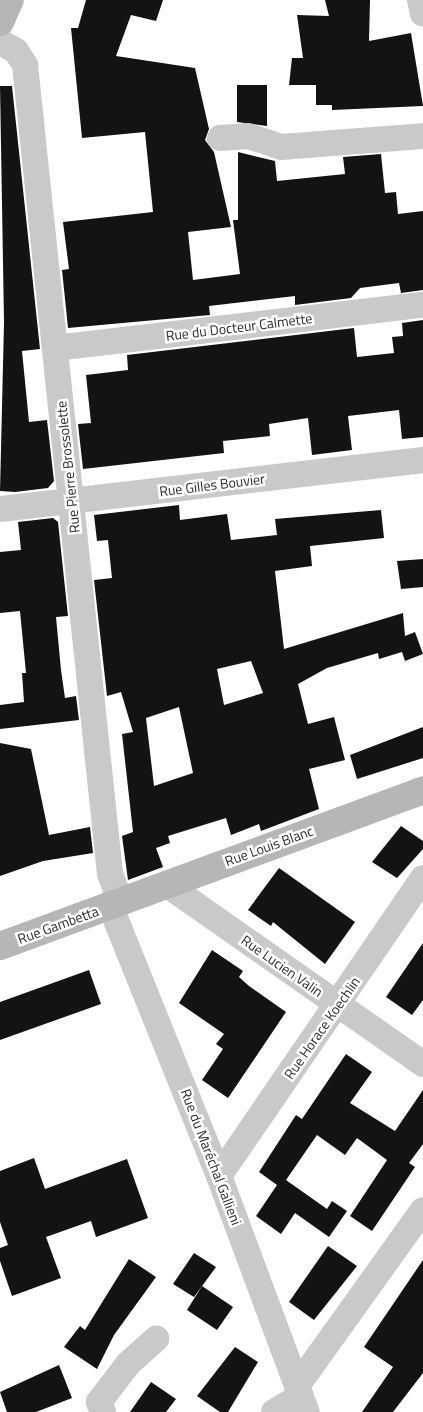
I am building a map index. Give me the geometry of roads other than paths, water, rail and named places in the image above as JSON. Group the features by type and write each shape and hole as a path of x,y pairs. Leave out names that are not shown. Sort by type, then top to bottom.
{"street":[{"path":"0,22 10,0"},
{"path":"420,0 423,14"},
{"name":"Rue Pierre Brossolette","path":"0,42 16,51 25,65 115,903"},
{"path":"220,138 248,136 281,147 423,136"},
{"name":"Rue du Docteur Calmette","path":"55,348 423,305"},
{"name":"Rue Gilles Bouvier","path":"0,509 423,460"},
{"name":"Rue Louis Blanc","path":"115,903 423,790"},
{"name":"Rue Horace Koechlin","path":"219,1176 423,878"},
{"name":"Rue Lucien Valin","path":"166,884 423,1064"},
{"name":"Rue Gambetta","path":"0,946 115,903"},
{"name":"Rue du Maréchal Gallieni","path":"115,903 117,926 219,1176 302,1398"},
{"path":"274,1412 302,1398 423,1210"},
{"path":"103,1412 99,1402 128,1364 156,1339"}]}
